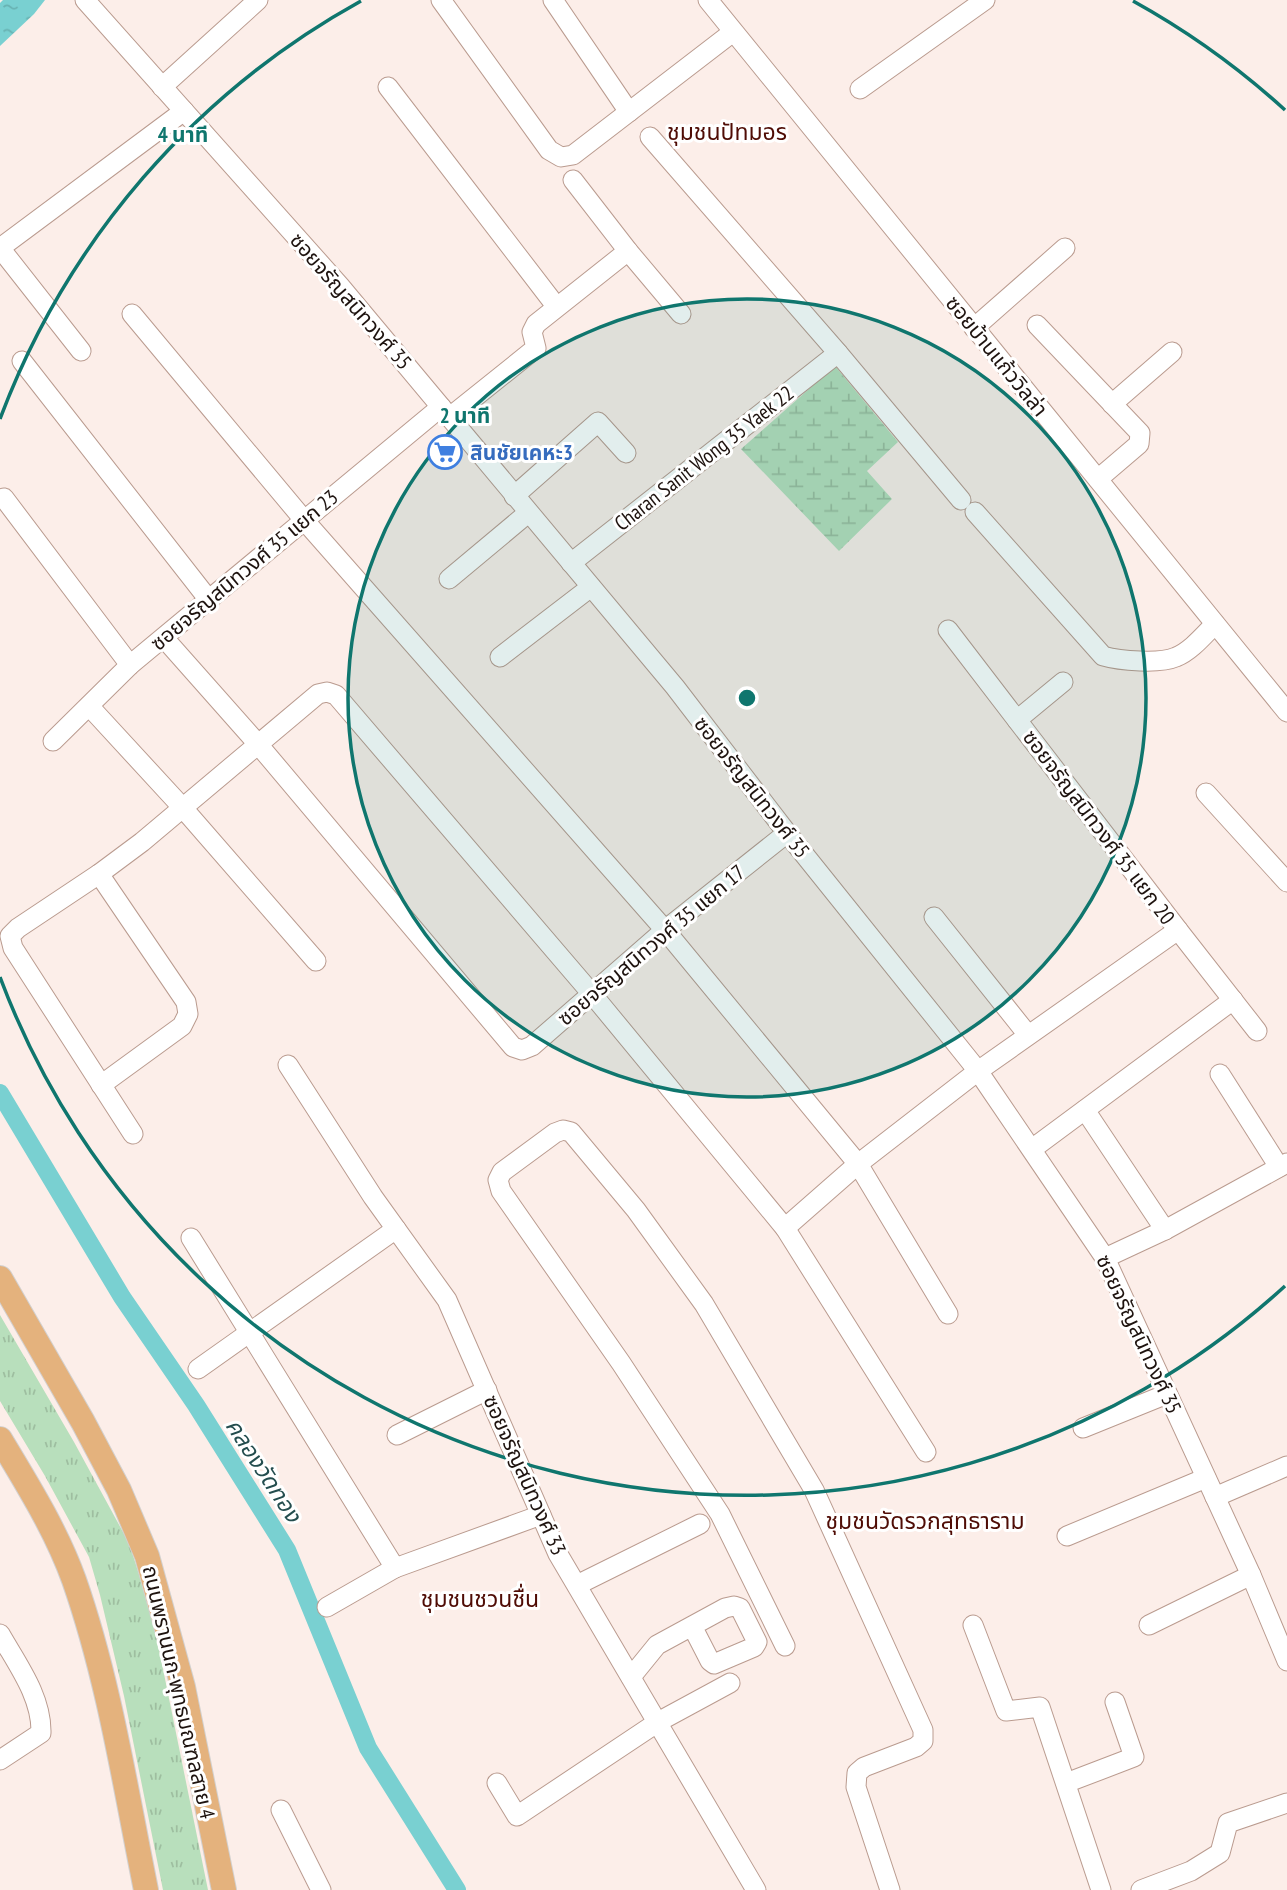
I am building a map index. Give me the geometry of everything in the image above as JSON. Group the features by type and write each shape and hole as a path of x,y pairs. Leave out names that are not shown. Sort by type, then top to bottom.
{"main road":[{"name":"ถนนพรานนก-พุทธมณฑลสาย 4","path":"0,1278 119,1490 147,1556 183,1687 224,1890"},
{"path":"0,1439 47,1520 73,1578 95,1646 146,1890"}],"street":[{"name":"ซอยจรัญสนิทวงศ์ 35","path":"85,0 340,286 675,687 787,833 978,1071 1105,1258 1251,1576 1287,1661"},
{"path":"162,87 258,0"},
{"path":"442,0 549,150 561,158 573,156 733,32"},
{"path":"552,0 629,112"},
{"name":"ซอยบ้านแก้ววิลล่า","path":"708,0 1287,712"},
{"path":"860,89 985,0"},
{"path":"388,88 556,306 628,251"},
{"path":"81,351 0,248 184,111"},
{"path":"650,137 968,506 1103,656 1117,660 1174,658 1185,653 1215,624"},
{"path":"573,180 681,314"},
{"path":"974,328 1065,248"},
{"name":"ซอยจรัญสนิทวงศ์ 35 แยก 23","path":"53,741 130,666 303,520 445,412 536,348 533,328 556,306"},
{"path":"132,314 303,520 665,930 858,1164 948,1314"},
{"path":"1037,325 1140,433 1139,444 1098,480"},
{"path":"1112,404 1172,352"},
{"name":"Charan Sanit Wong 35 Yaek 22","path":"571,563 838,353"},
{"path":"22,361 209,600"},
{"path":"514,496 598,422 626,453"},
{"path":"4,498 130,666"},
{"path":"449,579 528,513"},
{"path":"500,657 591,587"},
{"name":"ซอยจรัญสนิทวงศ์ 35 แยก 20","path":"785,1228 858,1164 978,1071 1178,930 948,630"},
{"path":"164,638 257,743"},
{"path":"1017,720 1063,682"},
{"path":"133,1134 12,948 10,936 99,874 318,694 327,692 337,695 592,994 785,1228 926,1452"},
{"path":"89,706 182,807 316,961"},
{"name":"ซอยจรัญสนิทวงศ์ 35 แยก 17","path":"257,743 513,1047 522,1050 532,1046 665,930 787,833"},
{"path":"1206,793 1287,882"},
{"path":"99,874 186,1002 188,1014 182,1026 101,1085"},
{"path":"933,917 1028,1035"},
{"path":"1178,930 1257,1031"},
{"path":"1032,1149 1233,1000"},
{"name":"ซอยจรัญสนิทวงศ์ 33","path":"288,1065 373,1197 447,1300 558,1554 756,1890"},
{"path":"1105,1258 1165,1230 1283,1165 1220,1074"},
{"path":"1085,1110 1165,1230"},
{"path":"785,1646 720,1514 621,1363 501,1191 498,1180 502,1172 555,1133 563,1130 571,1132 636,1210 704,1304 814,1490 923,1730 923,1741 916,1746 857,1773 856,1787 890,1890"},
{"path":"198,1369 396,1228"},
{"path":"191,1238 395,1568"},
{"path":"397,1435 487,1390"},
{"path":"1083,1428 1167,1394"},
{"path":"1215,1497 1287,1465"},
{"path":"1066,1536 1206,1478"},
{"path":"327,1607 395,1568 541,1515"},
{"path":"577,1585 700,1524"},
{"path":"1149,1625 1251,1576"},
{"path":"973,1625 1006,1711 1040,1707 1101,1890"},
{"path":"631,1677 657,1645 692,1626"},
{"path":"0,1634 35,1698 41,1733 0,1760"},
{"path":"497,1783 516,1816 658,1722 730,1683"},
{"path":"1066,1783 1134,1757 1115,1702"},
{"path":"1141,1890 1191,1871 1220,1853 1228,1823 1287,1803"},
{"path":"281,1810 321,1890"}],"green space":[{"path":"835,366 898,442 867,471 892,499 839,551 741,449"},
{"path":"0,1315 129,1543 152,1615 208,1890 163,1890 124,1696 89,1557 0,1401"}],"water":[{"path":"3,0 45,0 0,46 0,3"}],"waterway":[{"name":"คลองวัดทอง","path":"0,1093 122,1297 196,1405 287,1550 368,1748 457,1890"}],"place":[{"name":"สินชัยเคหะ3","path":"445,452"}],"district":[{"name":"ชุมชนปัทมอร","path":"727,131"},
{"name":"ชุมชนวัดรวกสุทธาราม","path":"925,1520"},
{"name":"ชุมชนชวนชื่น","path":"480,1598"}]}
